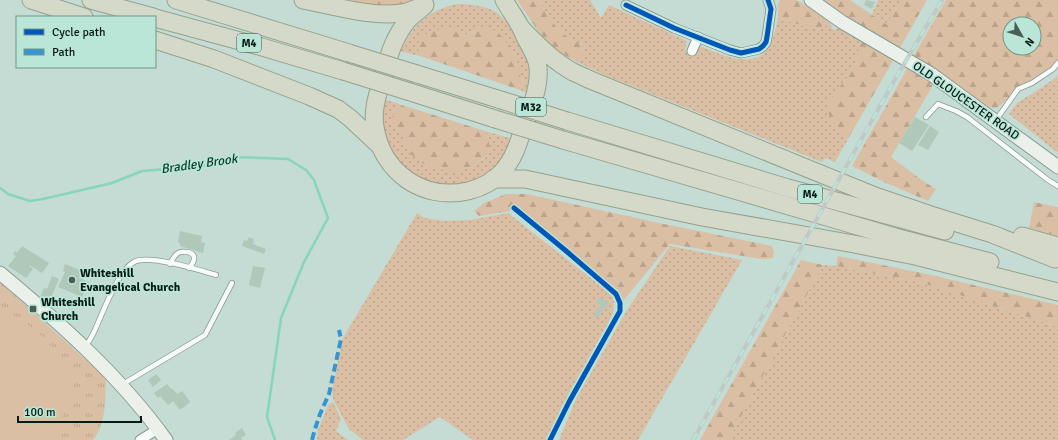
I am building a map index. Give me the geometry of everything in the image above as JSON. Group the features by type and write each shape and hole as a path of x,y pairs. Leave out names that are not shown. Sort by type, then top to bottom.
{"highway":[{"path":"32,0 81,16"},
{"name":"M4","path":"90,0 150,16"},
{"name":"M4","path":"176,0 788,188 903,220 1057,255"},
{"path":"303,0 378,14 406,12 430,3"},
{"name":"M32","path":"430,3 410,19 399,33 391,48 376,99 374,115 375,126 379,145 387,161 399,173 416,185 432,192 455,193 473,190 484,185 502,172 514,156 535,92 538,74 537,63 521,28 504,0"},
{"name":"M4","path":"156,18 343,71 563,140 895,237 1058,280"},
{"name":"M4","path":"521,28 541,48 572,72 593,81 875,196 1057,255"},
{"name":"M4","path":"156,40 214,58 338,109 379,145"},
{"path":"493,179 524,179 702,217 915,256 1058,292"}],"main road":[{"name":"OLD GLOUCESTER ROAD","path":"811,0 842,22 931,74 1058,167"},
{"path":"1,275 69,328 84,348 121,385 162,435"}],"street":[{"path":"626,5 674,28 741,53 759,49 763,46 767,37 771,9 768,0"},
{"path":"692,51 698,37"},
{"path":"140,440 162,435"}],"lane":[{"path":"995,121 1018,89 1032,83 1048,73 1058,63"},
{"path":"926,117 938,104 956,111 967,117 1048,180 1058,186"},
{"path":"170,264 174,257 182,251 194,255 194,262 189,268"},
{"path":"84,348 92,336 115,286 124,271 134,262 143,260 170,264 216,275"},
{"path":"121,385 205,335 232,283"}],"green space":[{"path":"339,0 419,0 399,5 379,5"},
{"path":"517,0 538,0 557,28 570,39 585,46 579,63 554,49 538,31"},
{"path":"538,0 590,0 601,18 609,5 687,41 685,50 696,55 700,46 737,59 756,58 764,53 770,45 778,18 810,28 822,27 831,24 832,29 834,30 839,28 859,39 859,53 855,65 828,104 832,127 848,139 835,162 826,158 822,162 607,76 579,63 585,46 570,39 557,28"},
{"path":"780,0 797,0 819,14 831,24 822,27 810,28 778,18 778,4"},
{"path":"821,0 850,0 886,24 902,0 927,0 900,48 863,27"},
{"path":"878,0 902,0 886,24 872,14"},
{"path":"946,0 1058,0 1058,60 1047,71 998,107 994,108 984,106 913,57"},
{"path":"456,4 474,5 492,10 498,14 510,27 521,44 529,68 527,93 520,90 524,84 512,50 485,26 461,36 455,29 432,31 420,38 417,47 423,57 400,51 422,20 437,11"},
{"path":"485,26 498,32 512,50 524,85 520,90 423,57 417,47 420,38 432,31 455,29 462,36"},
{"path":"859,39 894,59 848,139 832,127 828,103 855,65 858,54"},
{"path":"908,67 933,85 891,157 936,189 928,201 886,183 852,166"},
{"path":"1058,76 1058,153 1009,114 1016,104"},
{"path":"384,99 402,105 393,115 394,124 401,131 406,147 455,171 471,167 489,155 489,140 485,131 513,139 507,151 498,163 482,176 466,183 434,183 405,168 395,155 383,127"},
{"path":"402,105 485,131 489,140 489,154 471,167 455,171 435,169 416,160 406,147 401,131 391,119"},
{"path":"506,194 527,194 772,246 774,252 773,258 761,259 670,244 623,301 516,210 479,216 474,211 484,203"},
{"path":"1034,202 1058,207 1058,236 1029,228"},
{"path":"417,213 425,218 444,221 470,220 508,213 612,295 614,302 613,314 563,404 546,440 473,440 440,417 403,440 363,440 349,429 333,399 332,392 343,338"},
{"path":"670,246 742,260 638,440 559,440 576,399 627,310"},
{"path":"838,256 927,274 1058,305 1058,327 923,283 836,266"},
{"path":"801,260 823,265 728,440 700,440"},
{"path":"823,265 836,266 923,283 1058,327 1058,440 728,440"},
{"path":"0,282 106,378 103,418 98,433 93,440 0,440"},
{"path":"0,312 8,313 22,320 43,337 68,365 74,383 70,403 57,426 39,440 0,440"},
{"path":"333,402 341,419 336,431 348,440 317,440 318,430 328,405"}],"building":[{"path":"866,0 875,2 872,9 864,5"},
{"path":"915,117 929,125 912,151 899,143"},
{"path":"930,126 939,132 928,150 918,145"},
{"path":"180,231 202,236 201,242 205,243 203,253 180,246 180,243 178,243"},
{"path":"249,237 254,239 253,244 266,249 264,254 242,246 244,240 247,241"},
{"path":"22,246 49,263 42,273 29,265 33,269 26,278 8,266 16,256 13,254 15,251 17,253"},
{"name":"Whiteshill Evangelical Church","path":"65,264 82,271 79,278 89,282 82,297 58,287 65,272 63,271"},
{"path":"253,266 265,268 260,288 249,285"},
{"path":"52,276 59,279 48,305 40,298 44,288 47,289"},
{"path":"600,297 609,303 597,318 593,315 601,306 596,302"},
{"path":"156,374 161,380 153,387 148,380"},
{"path":"167,384 177,394 182,391 190,402 180,410 173,401 168,405 160,396 158,398 154,393"},
{"path":"242,428 246,435 241,438 242,440 229,440 236,435 235,433"}],"waterway":[{"name":"Bradley Brook","path":"0,188 8,194 30,201 112,183 142,171 202,166 236,157 288,159 306,170 314,180 328,218 304,262 281,318 267,417 275,440"}],"railway":[{"path":"693,440 894,81 942,0"}],"marked path":[{"path":"312,440 320,414 329,394 341,339 339,330"}],"cycle path":[{"path":"626,5 674,28 741,53 759,49 766,42 771,9 768,0"},
{"path":"514,208 616,294 620,303 620,311 569,402 550,440"}],"place":[{"name":"Whiteshill Evangelical Church","path":"72,280"},
{"name":"Whiteshill Church","path":"33,309"}]}
